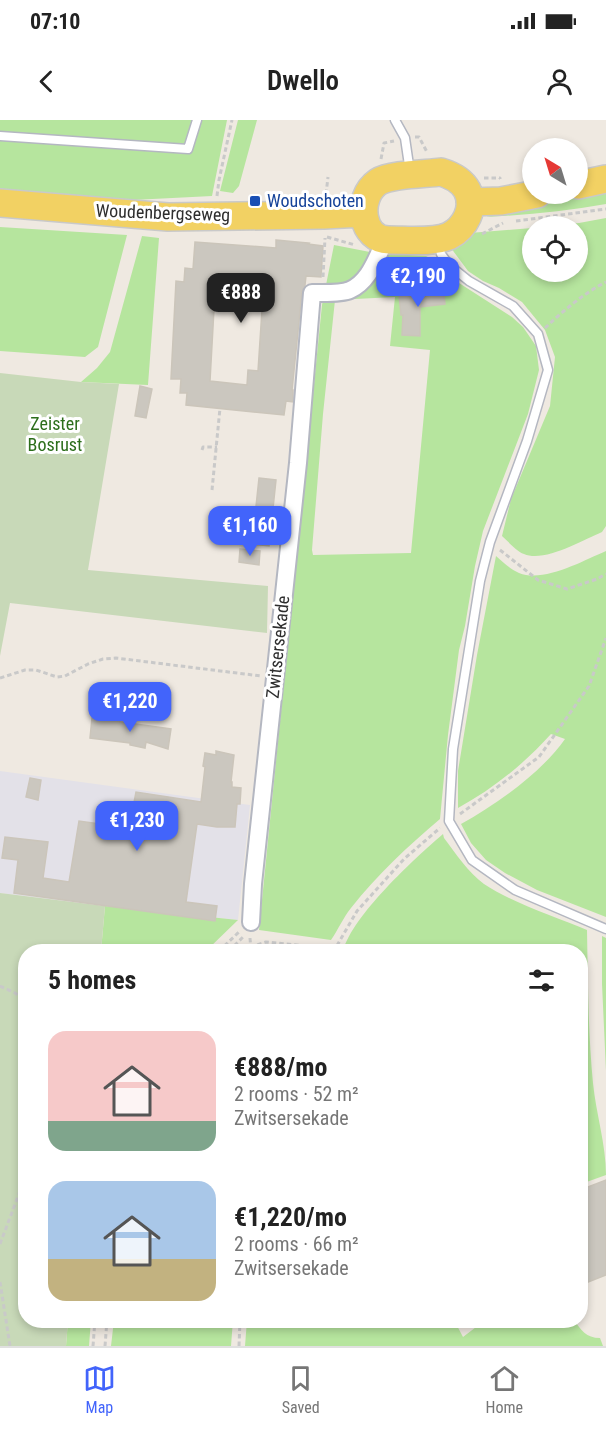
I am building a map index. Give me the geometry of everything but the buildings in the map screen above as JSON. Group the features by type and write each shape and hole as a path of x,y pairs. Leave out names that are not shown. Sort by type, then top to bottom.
{"main road":[{"path":"441,172 451,175 467,190 470,202 469,214 465,222 458,230 447,236 382,246 368,228 363,213 365,199 370,190 379,182 391,177 410,175 441,172"},
{"path":"588,183 606,179"},
{"path":"470,202 501,201 522,197"},
{"name":"Woudenbergseweg","path":"0,203 168,217 363,213"}],"street":[{"path":"312,293 348,291 363,280 373,268 382,246"},
{"name":"Zwitsersekade","path":"250,922 298,463 312,293"}],"lane":[{"path":"0,136 188,149 197,120"},
{"path":"395,120 405,138 410,175"},
{"path":"437,239 441,254 449,265 469,280 513,306 538,334 548,370 527,441 490,542 480,581 453,749 449,821 472,860 515,890 606,929"}],"path":[{"path":"214,216 232,120"},
{"path":"326,195 328,177"},
{"path":"515,221 606,209"},
{"path":"312,293 323,278 325,237 382,246"},
{"path":"538,334 560,313 606,282"},
{"path":"212,490 220,408"},
{"path":"202,450 203,447 217,447"},
{"path":"490,542 538,580 567,589 606,574"},
{"path":"0,678 36,669 57,676 65,676 88,664 116,658 274,678"},
{"path":"226,944 250,922"},
{"path":"236,944 250,930 251,944"},
{"path":"0,986 18,995"},
{"path":"0,1244 18,1196"},
{"path":"0,1282 10,1346"},
{"path":"93,1346 94,1328"},
{"path":"105,1346 106,1328"},
{"path":"238,1346 239,1328"}],"shaded area":[{"path":"0,771 250,805 238,920 0,893"}],"green space":[{"path":"0,120 227,120 212,196 93,202 0,192"},
{"path":"238,120 257,120 239,186 233,193 220,191"},
{"path":"606,191 606,204 486,217 546,204 588,204 588,195"},
{"path":"606,218 606,526 602,532 563,549 532,556 518,551 502,536 511,499 550,406 555,357 545,330 522,302 468,271 448,244 457,234 522,229 522,282 588,282 588,221"},
{"path":"0,227 127,235 98,347 85,357 0,351"},
{"path":"142,236 159,238 148,385 81,382 110,352"},
{"path":"334,245 375,253 426,256 443,265 459,283 512,317 523,327 536,346 539,370 528,414 483,531 475,566 459,650 440,819 371,884 348,912 331,940 259,930 322,305","holes":["395,297 390,346 430,350 411,553 313,555 323,414 335,300"]},
{"name":"Zeister Bosrust","path":"0,373 119,384 88,570 268,586 267,633 10,603 0,656"},
{"path":"606,551 606,917 537,890 505,873 486,860 471,843 461,824 489,807 531,776 565,739 551,734 508,775 484,793 458,808 458,771 496,556 519,573 540,575 563,570"},
{"path":"443,834 462,863 484,884 521,903 587,930 587,944 346,944 371,905"},
{"path":"0,893 105,906 102,944 18,944 18,1328 67,1328 66,1346 0,1346"},
{"path":"105,906 238,920 213,944 102,944"},
{"path":"602,936 606,938 606,1071 602,984"},
{"path":"588,1006 594,1095 606,1175 588,1181"},
{"path":"67,1328 90,1328 89,1346 66,1346"},
{"path":"113,1328 232,1328 231,1346 111,1346"},
{"path":"246,1328 458,1328 463,1337 475,1328 580,1328 587,1335 600,1338 603,1346 245,1346"}],"place":[{"name":"Woudschoten","path":"255,201"}]}
